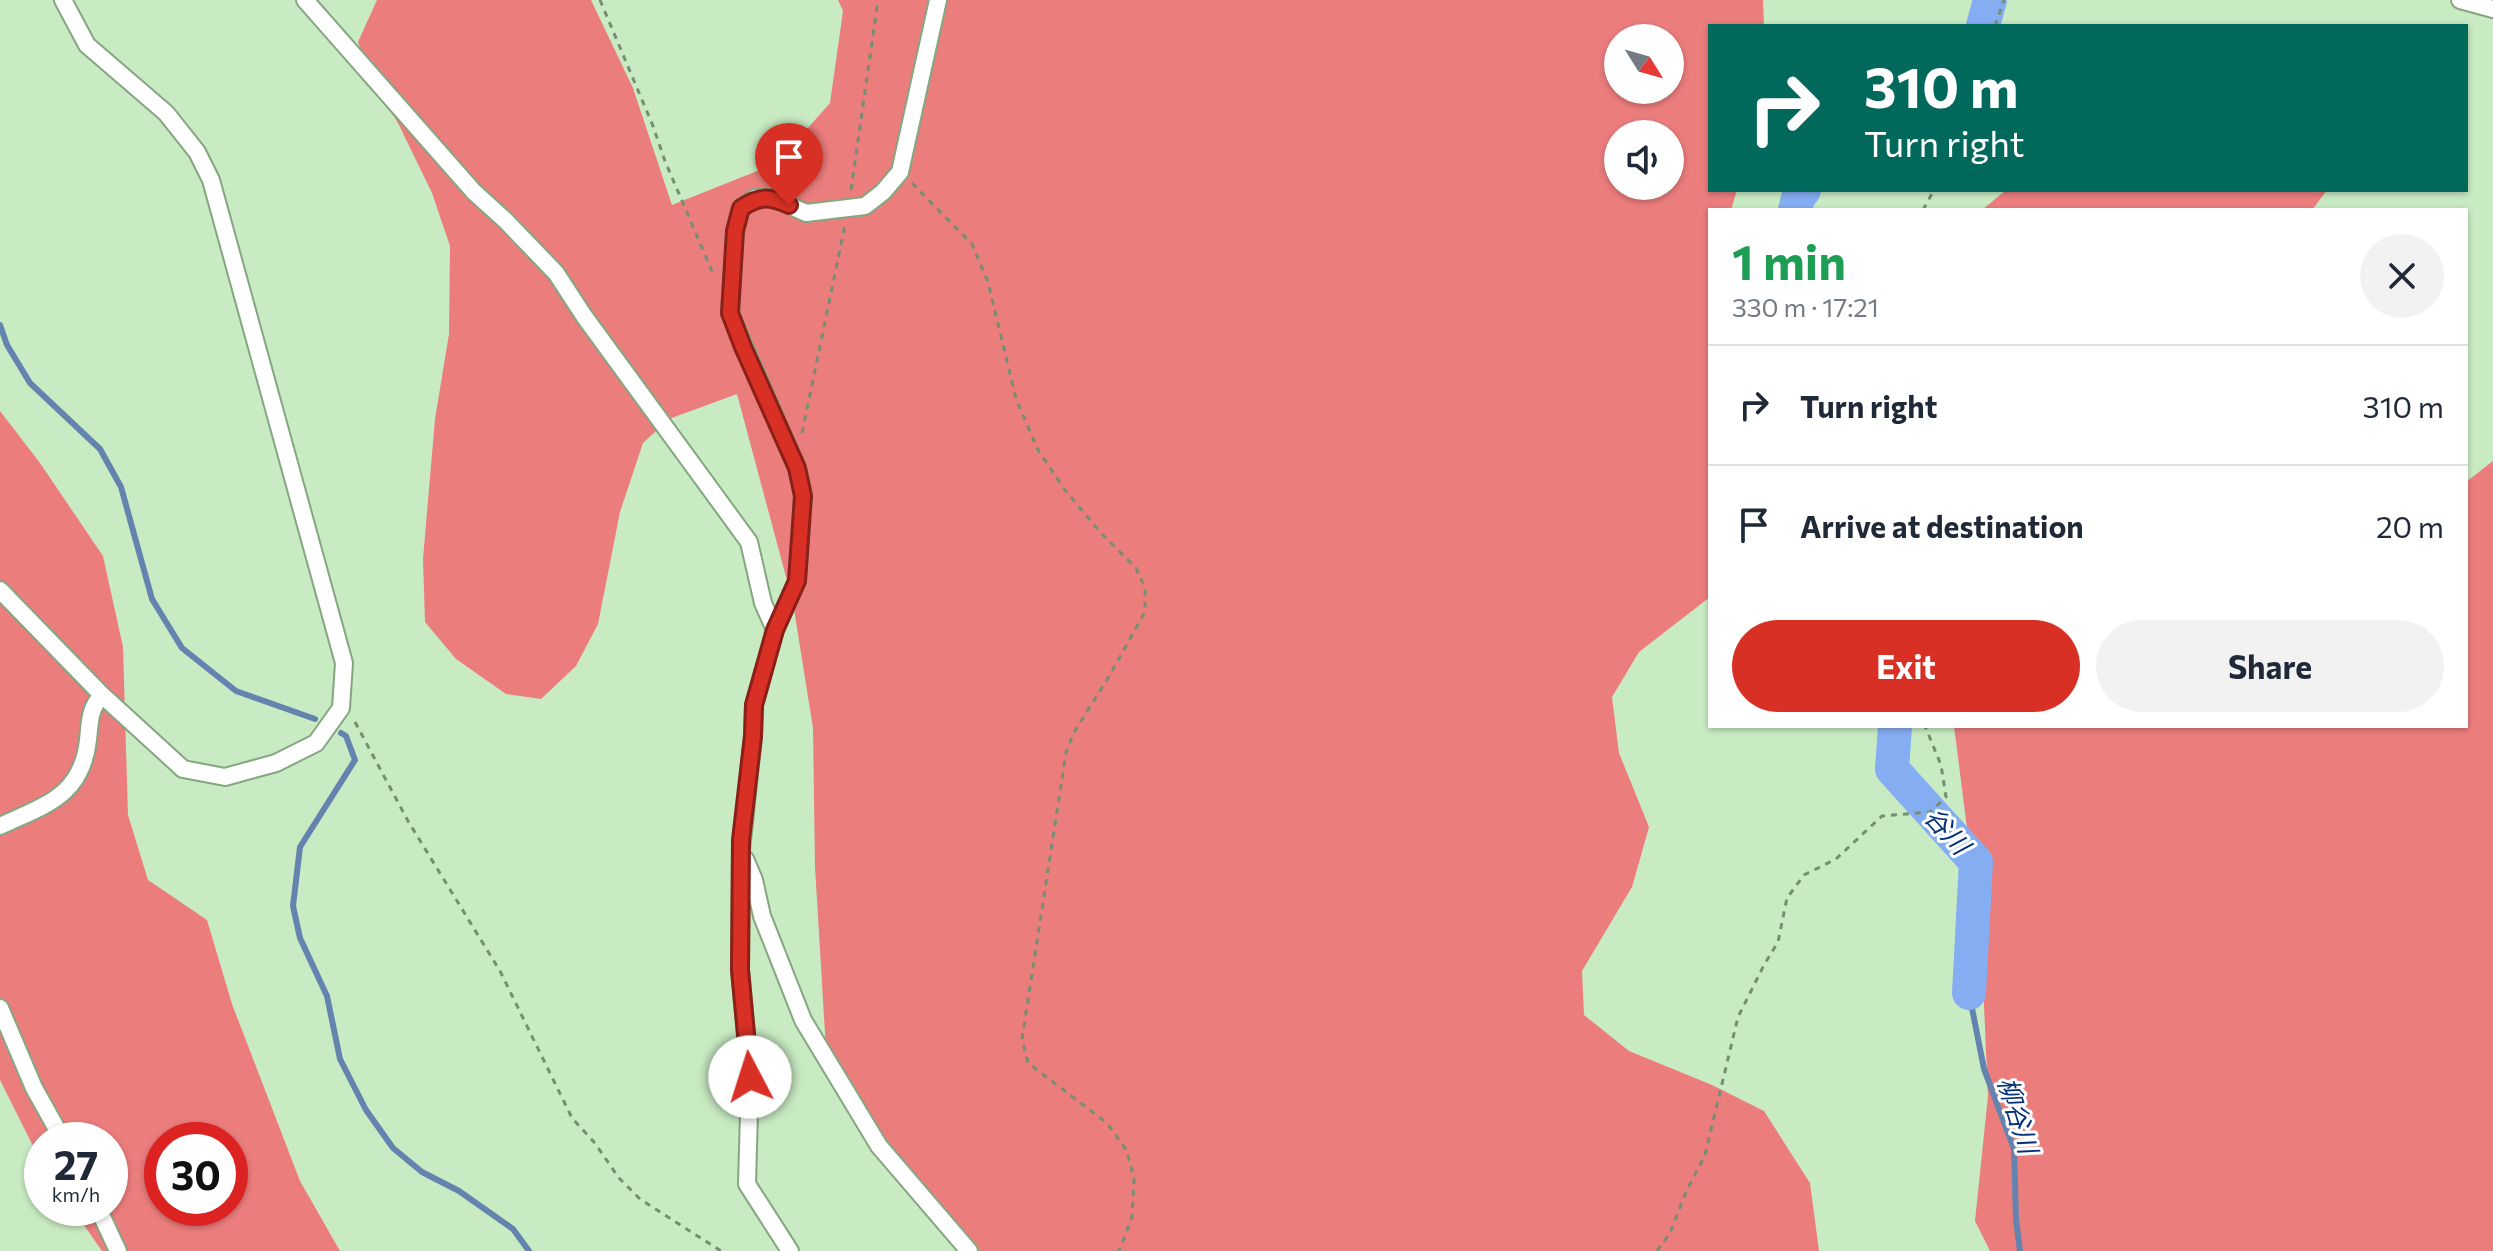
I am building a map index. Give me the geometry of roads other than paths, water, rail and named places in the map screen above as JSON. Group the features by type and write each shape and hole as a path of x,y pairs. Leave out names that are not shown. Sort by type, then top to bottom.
{"street":[{"path":"0,590 102,695 183,769 225,777 276,763 316,743 341,708 344,663 211,180 197,152 166,113 87,45 63,0"},
{"path":"305,0 474,192 556,273 749,542 763,603 775,630"},
{"path":"790,1251 747,1184 750,1077 740,970 741,850 754,705 775,630 797,581 803,496 797,468 730,313 735,231 741,208 755,198 771,197 806,213 865,206 900,172 938,0"},
{"path":"2460,0 2493,9"},
{"path":"0,826 60,797 78,777 86,756 91,706 102,695"},
{"path":"741,850 754,880 762,916 803,1020 879,1146 969,1251"},
{"path":"0,1008 34,1088 53,1122"},
{"path":"106,1226 118,1251"}],"waterway":[{"name":"谷川","path":"1984,24 1990,0"},
{"name":"谷川","path":"1796,208 1802,192"},
{"path":"0,325 7,345 30,383 100,449 121,487 152,599 182,648 236,691 315,719"},
{"name":"谷川","path":"1895,728 1892,769 1976,862 1969,993"},
{"path":"341,733 346,736 355,760 300,847 293,906 300,938 327,996 340,1059 366,1110 393,1148 422,1172 459,1191 513,1229 529,1251"},
{"name":"柳谷川","path":"1969,993 1984,1069 2014,1149 2020,1251"}]}
